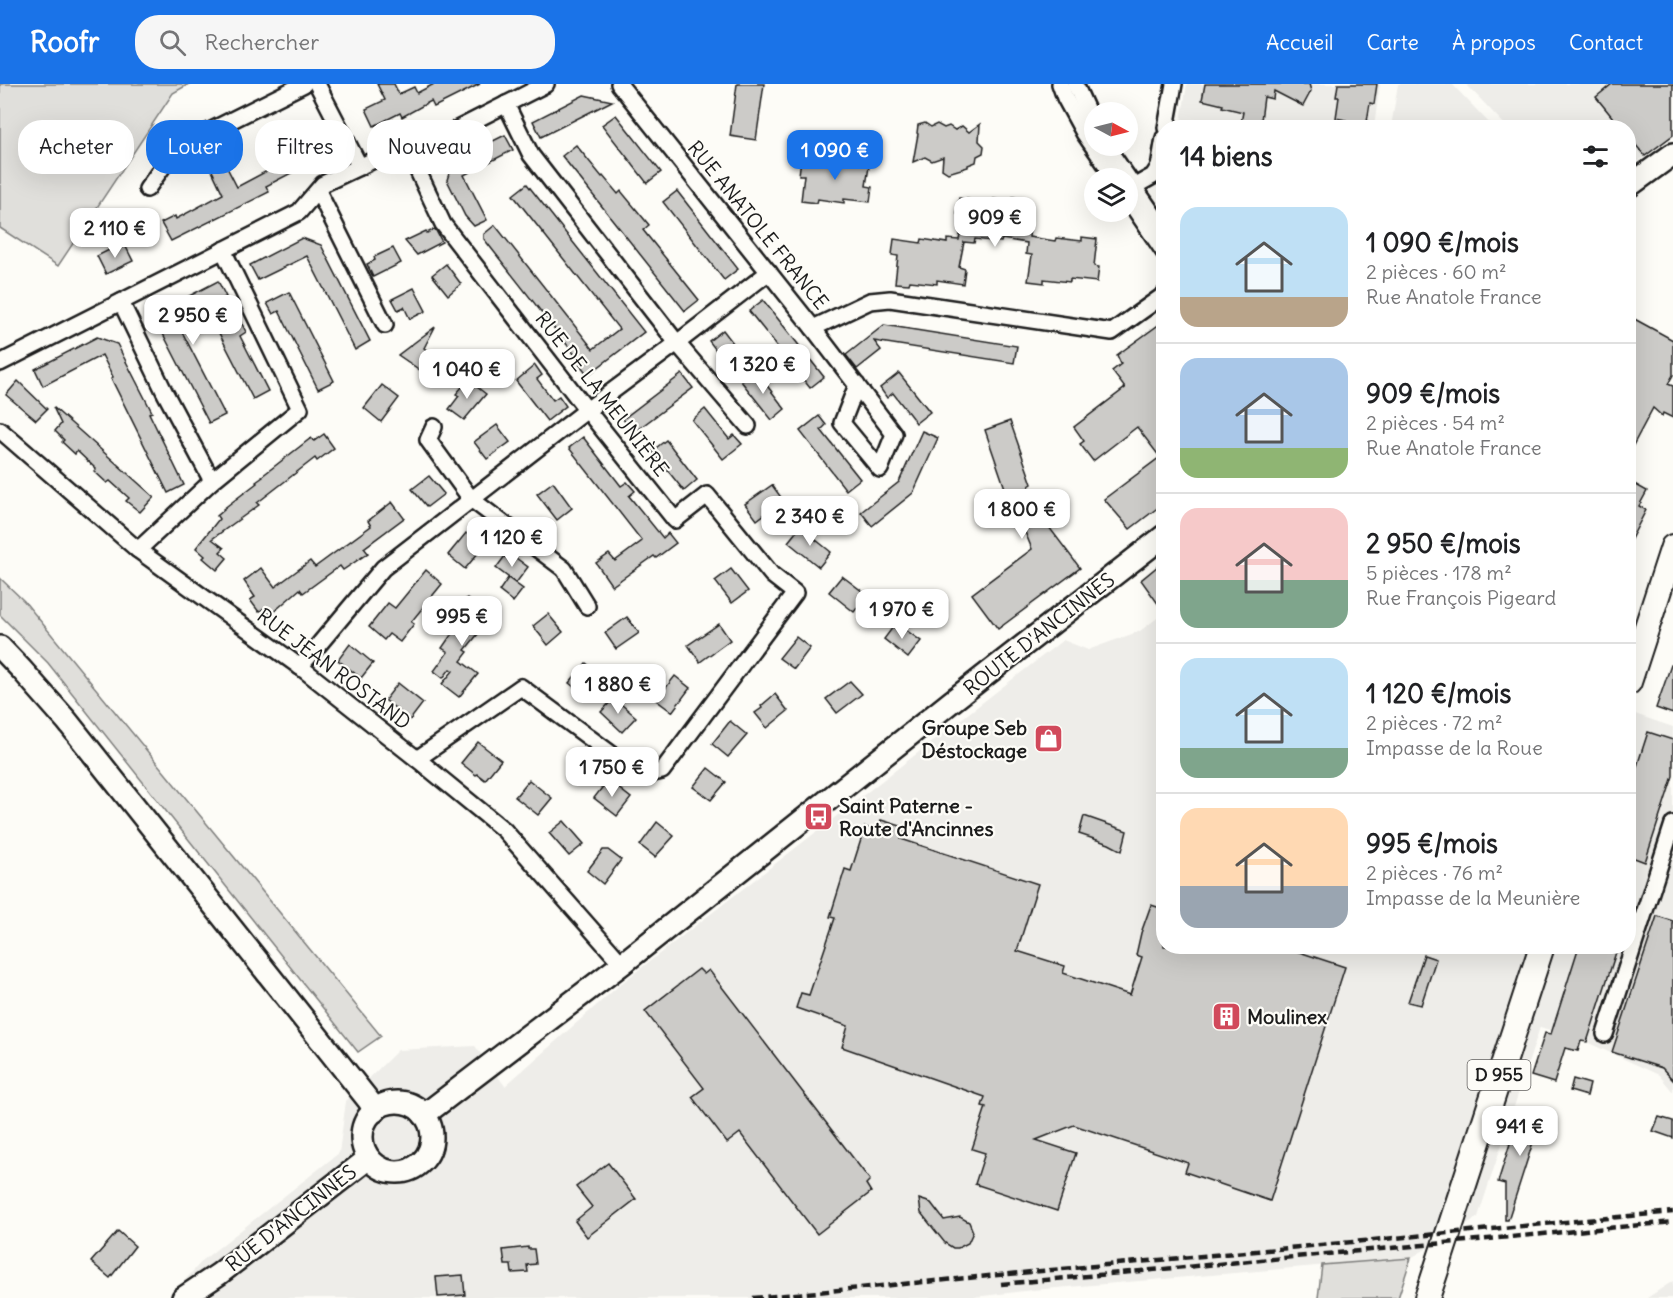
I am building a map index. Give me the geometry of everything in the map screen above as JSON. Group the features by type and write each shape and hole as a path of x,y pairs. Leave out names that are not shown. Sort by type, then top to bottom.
{"main road":[{"path":"1636,181 1673,154"},
{"name":"ROUTE D'ANCINNES","path":"424,1115 622,964 1156,542"},
{"path":"1636,662 1671,562"},
{"path":"0,647 67,721 375,1111"},
{"name":"D 955","path":"1427,1298 1539,954"},
{"path":"394,1102 406,1103 424,1115 430,1124 431,1146 419,1165 409,1170 387,1171 377,1166 369,1158 364,1149 363,1128 375,1111 394,1102"},
{"name":"RUE D'ANCINNES","path":"183,1298 219,1274 369,1158"}],"street":[{"path":"147,189 176,148 304,84"},
{"path":"317,84 360,167"},
{"path":"475,120 546,84"},
{"name":"RUE ANATOLE FRANCE","path":"619,84 813,328 870,301 890,299 1112,332 1156,301"},
{"path":"1060,84 1084,134 1108,168"},
{"path":"1075,84 1084,104"},
{"path":"1167,120 1174,84"},
{"path":"506,104 531,155 677,343 748,426"},
{"path":"0,363 298,212 323,184 367,164"},
{"path":"1138,186 1156,172"},
{"name":"RUE DE LA MEUNIÈRE","path":"417,759 521,687 641,776 662,771 795,593 771,575 707,495 675,519 586,410 443,224 420,174"},
{"path":"318,191 385,325"},
{"path":"1138,201 1156,222"},
{"path":"1138,206 1156,238"},
{"path":"138,550 212,482 300,409 223,250"},
{"path":"300,667 383,568 586,410 769,272"},
{"path":"120,302 212,482"},
{"path":"813,328 894,434 880,469 842,423 857,386"},
{"path":"434,427 428,440 471,499 564,569 587,606"},
{"name":"RUE JEAN ROSTAND","path":"0,430 138,550 300,667 504,830 622,964"},
{"path":"1636,938 1673,824"},
{"path":"1605,1034 1631,954"}],"shaded area":[{"path":"0,84 189,84 173,93 155,120 146,120 146,134 134,152 134,120 18,120 18,174 119,174 58,266 0,228"},
{"path":"1187,84 1380,84 1375,120 1181,120"},
{"path":"1398,84 1452,84 1486,120 1392,120"},
{"path":"1466,84 1673,84 1673,136 1636,163 1636,120 1500,120"},
{"path":"0,578 24,601 381,1036 358,1052 48,663 0,615"},
{"path":"1156,619 1156,954 1636,954 1636,714 1673,727 1673,1092 1659,1075 1582,1040 1540,1027 1478,1217 1411,1258 1033,1290 966,1298 169,1298 203,1260 339,1153 346,1101 398,1050 475,1046 505,1086 623,982 1063,640 1088,650 1140,631"},
{"path":"1411,1258 1398,1298 1318,1298 1322,1265"},
{"path":"1673,1281 1673,1298 1647,1298"}],"building":[{"path":"377,84 394,84 399,94 414,87 417,93 434,84 480,84 434,107 431,101 402,117 400,113 386,120 371,120 366,109 385,100"},
{"path":"737,84 764,84 756,140 730,136"},
{"path":"1205,84 1309,84 1311,91 1303,106 1274,91 1273,99 1264,97 1261,120 1242,120 1243,112 1202,100"},
{"path":"1338,84 1377,84 1374,104 1370,103 1367,120 1336,118 1339,97 1336,97"},
{"path":"1612,84 1673,84 1673,135 1645,156 1636,145 1636,120 1615,120 1596,97"},
{"path":"584,95 612,101 541,137 533,121"},
{"path":"616,115 661,172 647,183 602,125"},
{"path":"925,123 931,127 937,124 944,128 949,126 955,130 962,126 969,132 980,124 979,141 984,146 983,153 977,156 976,162 968,167 948,173 942,169 943,157 932,161 925,157 913,162 918,125"},
{"path":"505,135 513,150 493,160 493,141"},
{"path":"576,145 602,177 618,194 621,191 649,225 643,230 699,300 685,311 562,156"},
{"path":"827,158 854,162 854,158 870,160 866,186 872,187 870,202 844,199 844,203 818,199 817,203 801,201 804,175 799,175 801,159 827,162"},
{"path":"214,174 230,174 237,187 261,174 289,174 266,186 269,192 171,241 161,223 175,216 176,219 223,194"},
{"path":"449,174 466,174 464,175 487,220 474,226 465,216 447,180"},
{"path":"527,184 644,332 588,375 577,361 579,360 484,239 484,234 495,225 593,349 619,329 513,195"},
{"path":"677,191 738,269 724,280 663,202"},
{"path":"1013,197 1028,200 1025,226 1030,227 1029,237 1055,241 1056,238 1082,241 1082,237 1097,239 1094,266 1099,267 1097,282 1070,279 1070,282 1044,279 1044,283 1028,281 1032,255 1026,254 1027,243 1002,239 1001,242 975,239 974,243 964,242 959,267 965,269 963,284 937,280 937,284 910,281 909,284 895,283 898,256 892,255 894,239 921,243 922,239 947,243 947,239 959,240 964,215 957,214 959,198 1000,204 993,199 1012,202"},
{"path":"435,229 442,242 417,255 405,241 426,231 427,233"},
{"path":"302,238 321,245 370,341 355,350 307,256 258,280 250,265"},
{"path":"125,245 133,261 106,274 97,256"},
{"path":"393,248 401,263 373,277 367,264 375,260 374,257"},
{"path":"446,264 461,284 448,295 432,275"},
{"path":"218,281 226,297 177,322 225,415 209,423 159,326 166,308"},
{"path":"414,288 426,311 410,319 404,307 398,310 392,299"},
{"path":"289,292 334,381 318,389 279,311 273,314 267,303"},
{"path":"763,300 824,377 810,388 749,311"},
{"path":"1636,320 1673,340 1673,375 1668,384 1673,386 1673,418 1663,413 1662,416 1653,408 1636,440"},
{"path":"241,322 246,332 240,336 268,391 253,399 219,333"},
{"path":"884,325 1017,346 1014,363 874,341 881,350 857,369 846,355"},
{"path":"435,327 424,348 445,363 433,379 398,355"},
{"path":"1156,327 1156,452 1137,427 1093,461 1080,444 1084,441 1074,427 1125,388 1112,371 1121,364 1117,355"},
{"path":"723,330 740,352 726,363 709,341"},
{"path":"97,337 117,344 152,412 149,413 184,485 168,493 111,378 113,377 102,355 43,386 35,369"},
{"path":"535,365 542,375 537,379 553,400 559,396 566,406 547,421 516,381"},
{"path":"755,370 785,409 772,420 741,381"},
{"path":"899,373 930,412 916,423 893,393 887,398 880,388"},
{"path":"682,374 693,388 633,433 623,419"},
{"path":"468,380 486,394 464,420 449,409 459,396 456,394"},
{"path":"18,381 47,409 36,420 6,395"},
{"path":"382,385 399,398 381,422 364,408"},
{"path":"53,407 154,497 140,512 126,501 129,498 110,481 107,483 94,471 96,469 77,451 75,454 62,442 64,440 55,431 61,424"},
{"path":"705,409 729,439 734,435 742,444 723,459 692,420"},
{"path":"819,416 826,425 821,430 860,479 846,490 800,431"},
{"path":"1010,421 1032,484 1029,486 1034,499 1034,515 1043,519 1080,568 998,629 972,594 1032,549 1022,525 1018,526 985,430"},
{"path":"497,425 510,442 487,459 474,442"},
{"path":"922,431 938,438 913,493 872,526 861,512 899,482"},
{"path":"324,434 334,448 317,461 315,458 257,503 259,505 212,539 224,548 220,552 227,558 217,570 203,558 205,556 196,548 219,519 217,516 223,509 311,438 314,441"},
{"path":"583,437 621,486 627,482 635,491 629,496 663,538 668,533 676,543 612,586 596,563 609,554 615,561 642,541 569,448"},
{"path":"666,440 697,480 684,491 652,451"},
{"path":"1156,460 1156,509 1130,529 1104,499"},
{"path":"429,476 444,494 427,507 412,489"},
{"path":"553,482 572,508 557,520 537,494"},
{"path":"772,485 783,500 757,520 745,504"},
{"path":"1636,485 1647,491 1639,506 1646,510 1636,529"},
{"path":"392,502 404,518 364,548 368,553 343,570 340,566 303,593 300,589 270,615 264,608 259,612 250,600 255,597 244,581 261,568 275,587 310,561 315,567 371,526 368,521"},
{"path":"800,527 831,552 819,567 788,542"},
{"path":"466,533 483,547 465,569 448,555"},
{"path":"508,552 528,567 516,583 496,568"},
{"path":"1156,568 1156,601 1141,580"},
{"path":"731,569 748,591 732,603 715,581"},
{"path":"426,570 442,584 411,622 414,624 400,642 389,634 384,640 369,627 388,603 395,608"},
{"path":"842,576 867,595 854,612 829,592"},
{"path":"508,578 523,589 513,602 499,591"},
{"path":"467,598 491,618 465,650 468,652 461,661 478,674 459,697 442,684 453,671 450,669 443,678 434,671 448,652 442,648 458,625 450,619"},
{"path":"548,614 563,632 548,645 533,626"},
{"path":"627,617 639,633 616,649 605,633"},
{"path":"896,623 921,641 908,658 884,639"},
{"path":"719,624 730,640 700,662 688,645"},
{"path":"796,637 810,648 794,669 779,658"},
{"path":"350,644 373,663 361,678 338,660"},
{"path":"586,663 601,675 584,695 569,683"},
{"path":"1671,665 1673,665 1673,714 1656,708"},
{"path":"675,676 690,688 672,712 656,700"},
{"path":"850,681 862,694 837,713 826,699"},
{"path":"398,683 423,703 410,720 385,700"},
{"path":"775,694 788,711 767,728 755,713"},
{"path":"614,698 636,717 622,732 601,712"},
{"path":"730,721 747,735 728,757 712,744"},
{"path":"1648,732 1673,740 1673,776 1645,862 1636,859 1636,769"},
{"path":"478,742 501,760 485,780 461,763"},
{"path":"708,768 726,782 711,800 693,787"},
{"path":"529,780 552,798 538,815 515,797"},
{"path":"608,780 631,798 617,816 594,798"},
{"path":"1084,816 1127,831 1122,851 1079,834"},
{"name":"Moulinex","path":"881,820 904,827 901,839 1038,884 1017,951 1065,966 1063,973 1130,995 1142,957 1136,955 1141,933 1151,905 1156,907 1156,954 1305,954 1345,967 1270,1201 1185,1172 1188,1163 1074,1125 1036,1140 1076,1153 1057,1211 975,1184 985,1153 972,1149 986,1107 982,1106 985,1097 842,1047 848,1026 796,1008 801,993 809,995 835,918 830,917 845,869 851,871 865,827 878,832"},
{"path":"564,821 584,844 569,856 549,833"},
{"path":"657,822 674,836 655,857 640,845"},
{"path":"603,850 608,850 621,860 603,884 587,871"},
{"path":"1657,916 1673,921 1673,1080 1662,1068 1612,1052"},
{"path":"1576,954 1615,954 1587,1042 1581,1041 1578,1051 1565,1048 1554,1083 1531,1076 1545,1033 1551,1034"},
{"path":"1424,955 1436,959 1421,1005 1408,1002"},
{"path":"699,969 704,974 709,970 870,1180 866,1184 871,1192 817,1234 740,1133 727,1143 692,1097 704,1088 645,1011"},
{"path":"1573,1079 1590,1084 1587,1096 1570,1091"},
{"path":"1659,1117 1673,1121 1673,1138 1653,1131"},
{"path":"1518,1118 1553,1128 1548,1143 1534,1139 1508,1220 1505,1220 1505,1184 1498,1182"},
{"path":"608,1163 636,1199 587,1237 575,1221 592,1207 576,1187"},
{"path":"919,1199 931,1203 944,1220 960,1217 969,1222 973,1232 968,1243 953,1248 945,1243 921,1213"},
{"path":"118,1231 135,1246 110,1278 91,1262"},
{"path":"528,1247 528,1249 534,1249 536,1264 527,1265 528,1272 512,1273 511,1265 505,1265 503,1250"},
{"path":"463,1275 465,1295 438,1297 436,1277"}],"railway":[{"path":"753,1298 1673,1212"},
{"path":"1001,1284 1673,1222"}],"place":[{"name":"Groupe Seb Déstockage","path":"1048,739"},
{"name":"Saint Paterne - Route d'Ancinnes","path":"818,817"},
{"name":"Moulinex","path":"1226,1017"}]}
